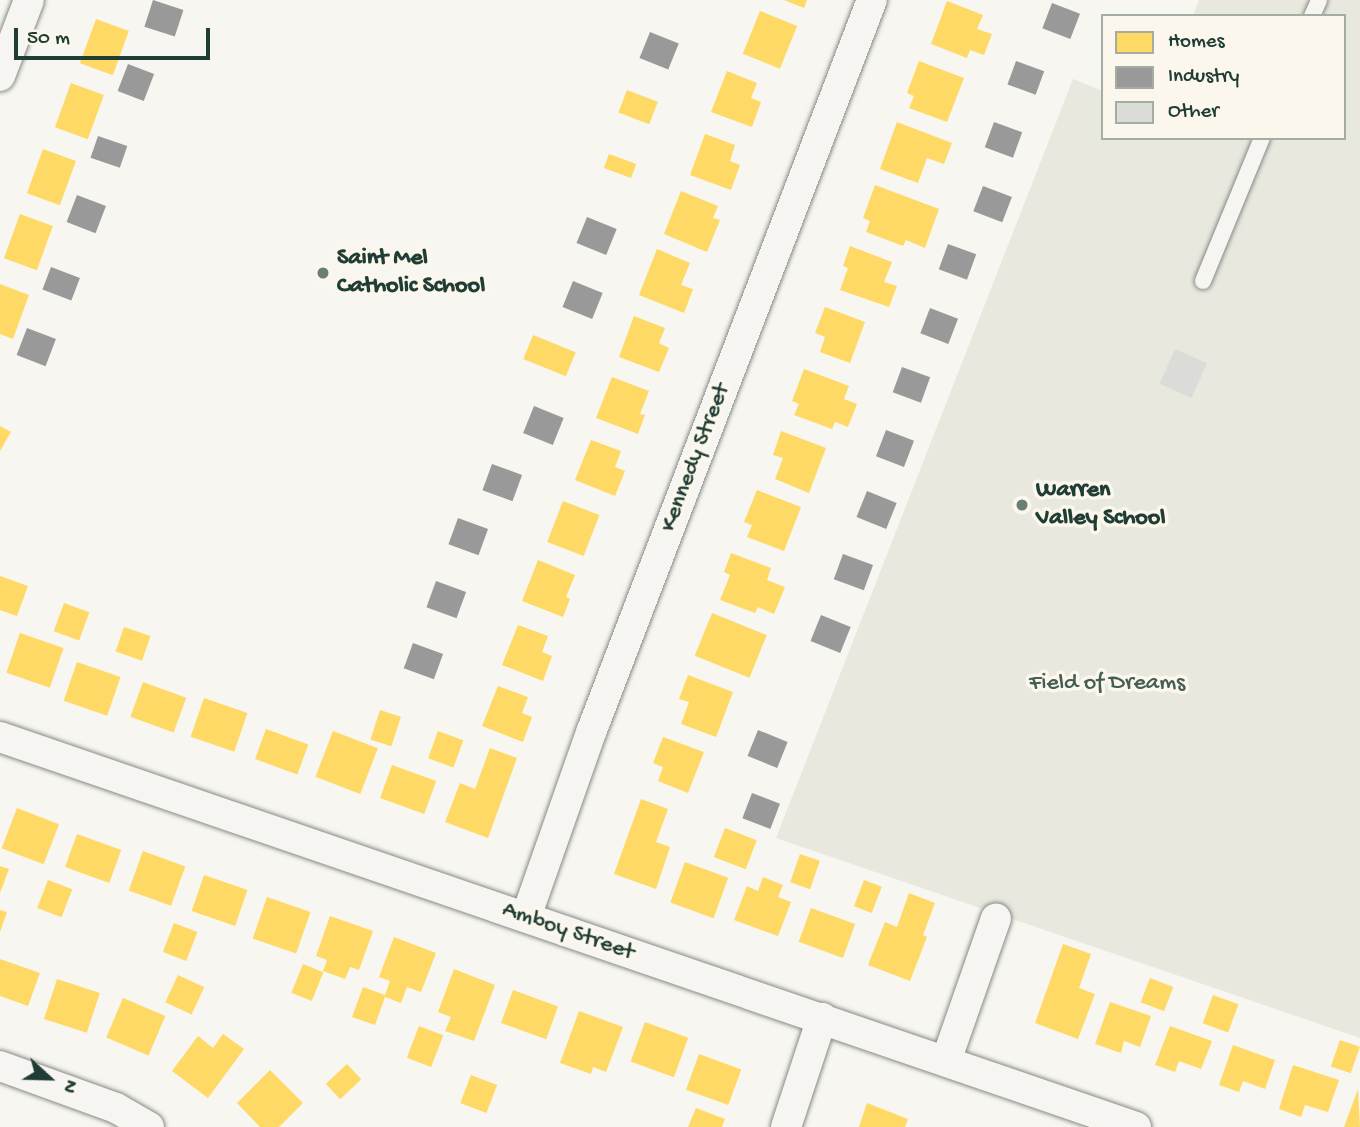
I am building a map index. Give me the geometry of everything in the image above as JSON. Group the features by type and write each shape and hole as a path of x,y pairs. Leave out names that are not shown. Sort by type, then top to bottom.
{"street":[{"path":"0,76 29,0"},
{"name":"Kennedy Street","path":"526,917 592,730 872,0"},
{"name":"Amboy Street","path":"0,737 1136,1127"},
{"path":"946,1061 996,918"},
{"path":"786,1127 822,1018"},
{"path":"0,1066 116,1108 149,1127"}],"lane":[{"path":"1203,281 1261,140"}],"green space":[{"name":"Field of Dreams","path":"1199,0 1360,0 1360,1038 776,838 1073,79 1101,90 1101,140 1346,140 1346,14 1194,14"}],"building: Homes":[{"path":"784,0 807,0 804,8"},
{"path":"947,1 983,15 977,29 992,34 984,55 970,50 967,58 931,44"},
{"path":"760,11 797,26 780,69 743,54"},
{"path":"96,19 129,31 113,75 80,63"},
{"path":"919,61 964,78 947,122 909,108 914,96 907,93"},
{"path":"727,71 757,83 751,98 761,102 752,127 711,112"},
{"path":"71,83 104,95 88,139 55,127"},
{"path":"627,90 658,102 649,124 618,112"},
{"path":"897,122 952,143 944,164 927,158 918,183 880,169"},
{"path":"705,134 735,145 730,161 740,165 731,190 690,175"},
{"path":"43,149 76,161 60,205 27,193"},
{"path":"609,154 636,164 631,178 604,168"},
{"path":"875,185 939,209 925,248 906,240 903,246 866,232 870,221 863,218"},
{"path":"681,191 718,206 713,218 720,220 707,252 664,234"},
{"path":"20,214 53,226 37,270 4,258"},
{"path":"850,246 892,262 884,282 897,286 889,307 840,290 848,268 843,266"},
{"path":"657,249 690,263 681,285 693,289 684,313 639,295"},
{"path":"0,284 29,295 13,339 0,334"},
{"path":"825,307 865,322 850,363 820,352 825,337 815,333"},
{"path":"634,316 665,328 659,343 669,348 659,372 619,357"},
{"path":"533,335 576,352 566,376 523,359"},
{"path":"804,369 849,386 844,399 857,404 848,427 835,422 832,429 794,415 799,404 792,401"},
{"path":"612,377 649,391 640,414 645,415 638,434 596,418"},
{"path":"0,426 11,432 0,451"},
{"path":"781,431 826,448 809,493 775,479 783,458 773,455"},
{"path":"591,440 621,451 615,467 625,471 615,496 575,480"},
{"path":"757,490 801,507 784,551 747,537 752,525 744,522"},
{"path":"563,501 599,515 584,556 547,542"},
{"path":"731,553 771,568 767,580 785,587 774,614 758,607 755,613 720,600 730,575 724,572"},
{"path":"538,560 575,575 566,597 570,599 563,617 522,601"},
{"path":"0,576 28,586 17,616 0,610"},
{"path":"64,603 89,612 79,640 54,631"},
{"path":"712,613 767,635 749,678 695,656"},
{"path":"518,625 548,636 542,652 552,656 543,681 502,665"},
{"path":"124,627 150,636 142,661 116,652"},
{"path":"20,633 63,648 50,688 6,673"},
{"path":"77,662 120,677 107,716 64,701"},
{"path":"688,675 733,692 716,737 681,724 689,702 679,699"},
{"path":"143,682 186,698 174,733 130,717"},
{"path":"498,686 528,697 522,713 532,717 523,742 482,726"},
{"path":"204,698 247,713 234,752 191,737"},
{"path":"380,710 401,717 391,746 370,739"},
{"path":"266,729 308,744 297,774 255,759"},
{"path":"333,731 378,748 360,794 315,777"},
{"path":"438,731 463,740 453,767 428,758"},
{"path":"663,737 704,752 688,793 658,781 663,767 653,763"},
{"path":"490,748 517,758 488,838 445,822 460,783 475,789"},
{"path":"392,765 436,781 424,814 380,798"},
{"path":"641,799 668,809 656,842 670,847 656,889 614,874"},
{"path":"17,808 59,824 44,864 2,848"},
{"path":"725,828 757,840 746,869 714,857"},
{"path":"77,834 121,850 109,883 65,867"},
{"path":"143,851 185,866 171,906 129,890"},
{"path":"800,854 820,861 810,889 790,882"},
{"path":"685,862 728,878 714,918 670,902"},
{"path":"0,866 9,869 0,893"},
{"path":"204,875 247,890 235,926 192,911"},
{"path":"763,877 783,885 778,897 791,902 778,936 734,920 747,886 758,891"},
{"path":"48,880 72,889 62,917 37,908"},
{"path":"864,880 882,887 872,913 854,906"},
{"path":"909,893 935,903 923,935 927,937 910,981 868,965 885,922 897,927"},
{"path":"267,897 310,912 296,954 253,939"},
{"path":"811,908 855,924 843,958 799,942"},
{"path":"0,910 7,912 0,932"},
{"path":"330,916 373,931 359,970 350,967 345,979 323,971 327,960 316,956"},
{"path":"174,923 197,932 186,961 163,952"},
{"path":"394,937 436,953 421,992 407,987 401,1003 385,997 375,1025 352,1017 363,987 385,995 390,981 379,977"},
{"path":"1063,944 1091,954 1079,988 1095,994 1078,1039 1035,1023"},
{"path":"0,959 40,973 28,1006 0,996"},
{"path":"303,964 323,972 312,1001 291,993"},
{"path":"454,969 495,985 474,1041 445,1031 451,1017 438,1012"},
{"path":"178,975 204,987 192,1014 165,1002"},
{"path":"1150,978 1173,987 1164,1011 1141,1002"},
{"path":"57,979 100,993 87,1033 44,1019"},
{"path":"513,990 558,1006 546,1039 501,1023"},
{"path":"1213,995 1238,1004 1228,1032 1203,1023"},
{"path":"123,998 165,1016 149,1056 106,1038"},
{"path":"1110,1002 1151,1016 1140,1047 1124,1041 1121,1053 1095,1044"},
{"path":"579,1011 623,1027 606,1072 593,1067 591,1074 560,1063"},
{"path":"645,1022 688,1038 674,1077 631,1061"},
{"path":"419,1026 443,1035 431,1067 407,1058"},
{"path":"1170,1026 1212,1041 1201,1069 1179,1061 1175,1072 1155,1065"},
{"path":"223,1034 244,1049 208,1098 172,1071 198,1036 213,1048"},
{"path":"1340,1040 1360,1047 1351,1073 1331,1066"},
{"path":"1233,1045 1275,1060 1265,1089 1243,1081 1239,1092 1219,1085"},
{"path":"699,1054 741,1069 728,1105 686,1090"},
{"path":"347,1064 361,1079 340,1099 326,1084"},
{"path":"1293,1065 1339,1080 1328,1112 1305,1105 1301,1117 1279,1109"},
{"path":"270,1070 303,1103 279,1127 260,1127 237,1103"},
{"path":"471,1075 497,1085 486,1113 460,1103"},
{"path":"1358,1089 1360,1127 1344,1127"},
{"path":"867,1103 908,1119 905,1127 859,1127"},
{"path":"696,1108 725,1119 722,1127 688,1127"}],"building: Industry":[{"path":"153,0 183,10 175,37 144,27"},
{"path":"1052,3 1080,14 1070,39 1042,28"},
{"path":"650,32 679,44 668,70 640,58"},
{"path":"1016,61 1044,71 1036,95 1007,84"},
{"path":"128,64 154,74 144,101 118,91"},
{"path":"994,122 1022,132 1013,158 985,147"},
{"path":"98,136 127,146 120,168 91,158"},
{"path":"983,186 1012,197 1002,222 973,211"},
{"path":"77,195 106,206 96,233 67,222"},
{"path":"587,217 617,229 606,255 577,243"},
{"path":"948,244 976,254 967,280 939,269"},
{"path":"51,267 80,278 71,301 42,289"},
{"path":"573,281 603,293 592,319 563,307"},
{"path":"930,308 958,319 948,344 920,333"},
{"path":"27,328 56,339 46,366 17,355"},
{"path":"902,367 930,377 921,403 893,392"},
{"path":"534,406 564,418 553,445 523,433"},
{"path":"886,430 914,441 904,467 876,456"},
{"path":"492,464 522,475 512,501 482,490"},
{"path":"867,491 897,503 886,529 857,517"},
{"path":"458,518 488,529 478,555 448,544"},
{"path":"843,554 873,565 864,590 834,579"},
{"path":"436,581 466,592 456,618 426,607"},
{"path":"821,615 851,627 840,653 811,641"},
{"path":"413,643 443,654 434,679 404,668"},
{"path":"758,730 788,742 777,768 748,756"},
{"path":"752,793 780,804 770,829 742,818"}],"building: Other":[{"path":"1175,349 1207,363 1192,398 1160,384"}],"place":[{"name":"Saint Mel Catholic School","path":"323,273"},
{"name":"Warren Valley School","path":"1022,505"}]}
